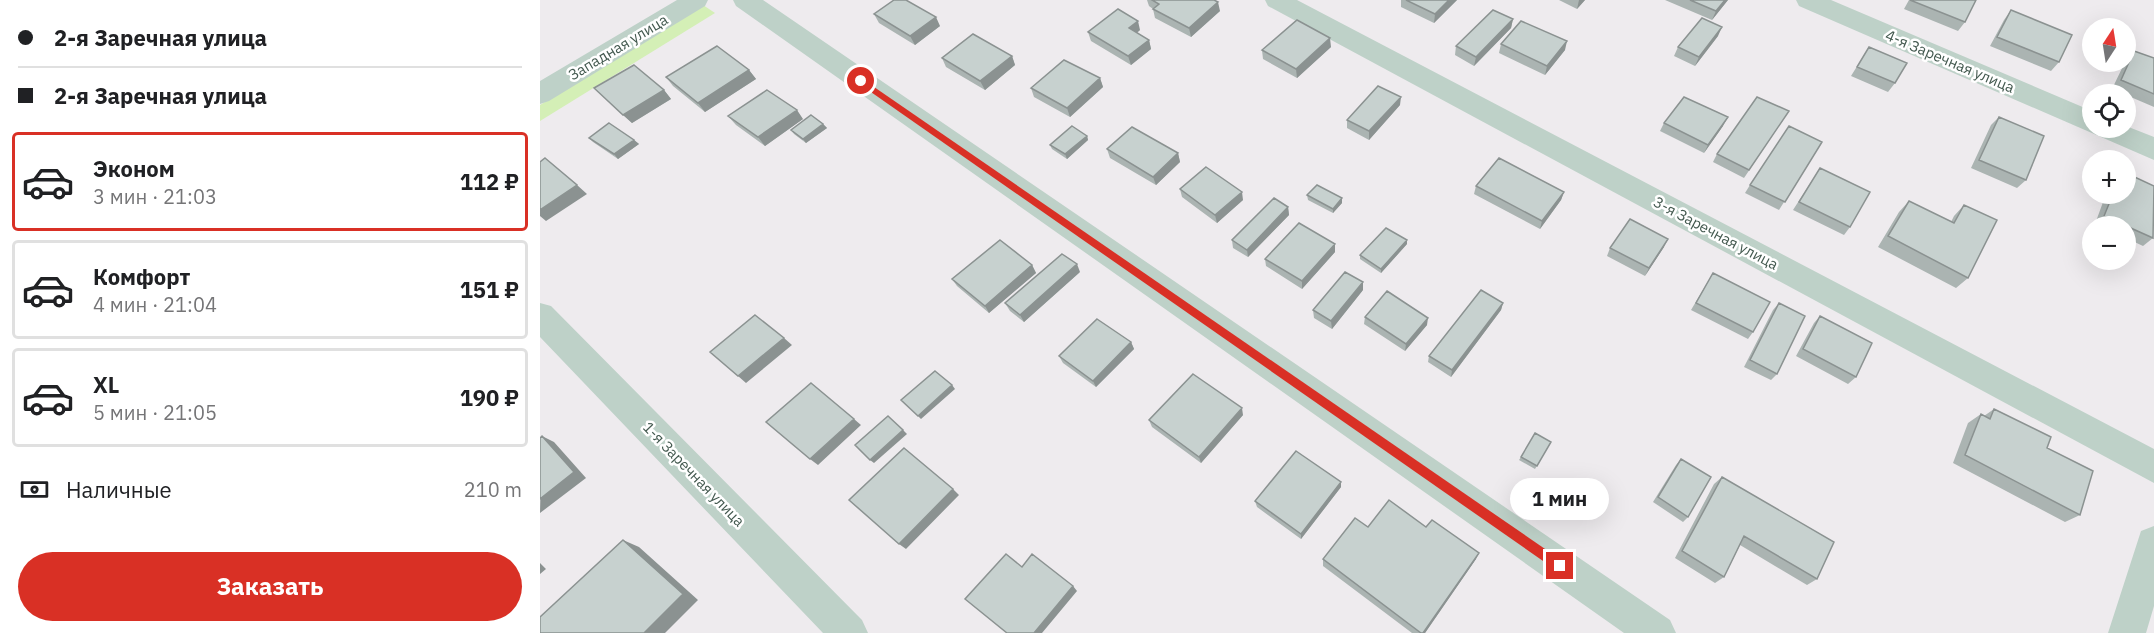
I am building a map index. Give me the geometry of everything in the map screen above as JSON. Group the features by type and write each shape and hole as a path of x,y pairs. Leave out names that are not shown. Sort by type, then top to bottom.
{"street":[{"name":"Западная улица","path":"540,94 696,0"},
{"path":"745,0 1657,633"},
{"name":"3-я Заречная улица","path":"1277,0 2154,467"},
{"name":"4-я Заречная улица","path":"1808,0 2082,118"},
{"path":"2128,138 2154,149"},
{"name":"1-я Заречная улица","path":"540,316 849,633"},
{"path":"2127,633 2154,544"}],"green space":[{"path":"703,5 715,13 540,121 540,105"}],"building":[{"path":"894,0 906,0 936,17 910,36 874,14"},
{"path":"1152,0 1214,0 1218,2 1189,28 1153,9 1159,4"},
{"path":"1406,0 1449,0 1435,14"},
{"path":"1690,0 1725,0 1716,11"},
{"path":"1910,0 1976,0 1965,22"},
{"path":"1118,9 1138,21 1129,28 1149,40 1128,56 1088,32"},
{"path":"1493,10 1513,19 1476,57 1456,46"},
{"path":"2011,10 2072,35 2059,62 1997,37"},
{"path":"1702,18 1722,27 1699,57 1678,47"},
{"path":"1297,20 1330,38 1296,69 1262,50"},
{"path":"1521,21 1567,41 1547,66 1501,44"},
{"path":"973,34 1012,56 980,81 942,58"},
{"path":"717,46 749,70 698,103 666,77"},
{"path":"1869,47 1907,63 1895,83 1857,67"},
{"path":"2136,52 2154,58 2154,94 2136,86 2136,84 2121,80 2125,72 2136,72"},
{"path":"1064,60 1100,78 1067,108 1031,88"},
{"path":"634,65 664,90 623,115 594,88"},
{"path":"1378,86 1401,97 1369,131 1347,120"},
{"path":"767,90 797,110 758,137 728,116"},
{"path":"1684,97 1728,117 1708,145 1664,123"},
{"path":"1757,97 1789,111 1749,170 1717,154"},
{"path":"811,115 823,124 803,139 791,130"},
{"path":"1999,117 2044,136 2026,180 1979,160"},
{"path":"609,123 634,140 614,154 589,138"},
{"path":"1072,126 1087,136 1065,154 1050,145"},
{"path":"1789,126 1822,142 1785,202 1750,185"},
{"path":"1132,127 1178,153 1153,177 1107,149"},
{"path":"545,158 577,185 540,210 540,162"},
{"path":"1499,158 1564,192 1542,221 1476,186"},
{"path":"1206,167 1242,192 1215,215 1180,189"},
{"path":"1820,168 1870,192 1850,227 1799,202"},
{"path":"2136,178 2154,186 2153,238 2136,230 2136,216 2104,216 2109,204 2136,204"},
{"path":"1317,185 1342,198 1333,209 1307,195"},
{"path":"1274,198 1288,207 1247,250 1232,240"},
{"path":"1909,201 1954,223 1964,205 1997,220 1968,278 1888,236"},
{"path":"1630,219 1668,239 1649,268 1610,248"},
{"path":"1299,223 1335,244 1302,281 1265,259"},
{"path":"1386,228 1407,240 1381,269 1360,255"},
{"path":"1000,240 1032,265 985,306 952,279"},
{"path":"1062,254 1077,264 1020,315 1005,303"},
{"path":"1345,272 1363,282 1331,321 1313,310"},
{"path":"1713,273 1770,302 1753,332 1696,303"},
{"path":"1481,290 1503,303 1452,370 1429,356"},
{"path":"1387,291 1428,318 1406,344 1365,317"},
{"path":"1779,303 1805,316 1777,374 1750,360"},
{"path":"755,315 784,338 738,376 710,352"},
{"path":"1820,316 1872,343 1856,377 1803,349"},
{"path":"1097,319 1131,342 1093,381 1059,356"},
{"path":"935,371 952,385 918,416 901,400"},
{"path":"1193,374 1242,408 1199,457 1149,420"},
{"path":"811,383 854,419 810,459 766,422"},
{"path":"1994,409 2051,437 2047,448 2093,471 2080,515 1965,455 1981,414 1990,419"},
{"path":"888,416 903,430 870,460 855,445"},
{"path":"1535,433 1551,442 1537,466 1521,457"},
{"path":"542,436 574,472 540,499 540,438"},
{"path":"904,448 953,489 899,544 849,500"},
{"path":"1296,451 1341,482 1301,534 1255,501"},
{"path":"1681,459 1711,477 1688,517 1658,497"},
{"path":"1722,477 1834,542 1817,579 1744,536 1724,577 1682,551"},
{"path":"1389,500 1426,527 1432,520 1479,553 1423,633 1323,559 1355,518 1368,527"},
{"path":"623,540 683,594 644,633 540,633 540,617"},
{"path":"1006,554 1022,567 1032,554 1073,586 1034,633 1007,633 965,599"}],"route":[{"path":"861,81 1560,566"}]}
